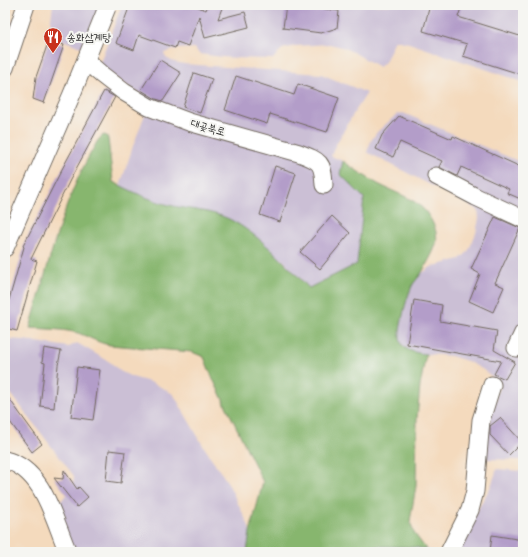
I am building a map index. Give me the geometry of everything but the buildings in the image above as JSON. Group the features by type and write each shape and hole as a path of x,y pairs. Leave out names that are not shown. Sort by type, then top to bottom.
{"street":[{"path":"5,68 26,5"},
{"path":"5,248 86,61 108,5"},
{"name":"대곶북로","path":"86,61 124,92 149,107 189,122 312,158 320,164 324,172 324,185"},
{"path":"436,176 523,219"},
{"path":"449,552 470,510 475,491 481,420 492,385"},
{"path":"5,460 13,462 36,482 52,510 68,552"}],"shaded area":[{"path":"5,5 11,5 9,20 15,23 5,52"},
{"path":"53,5 102,5 84,48 51,36 49,32"},
{"path":"122,5 523,5 523,82 409,43 395,40 385,62 379,67 353,52 330,44 296,46 282,49 273,59 231,58 199,54 195,48 177,49 164,53 166,58 174,62 184,64 321,74 367,93 335,146 331,156 343,161 340,174 364,198 357,264 309,288 283,260 240,226 155,201 120,186 150,101 98,67"},
{"path":"403,113 523,163 523,460 482,459 482,448 500,383 482,369 467,361 451,356 414,353 406,349 400,341 399,332 412,285 422,273 431,267 460,259 468,252 476,233 479,218 478,210 367,152 371,141 377,132 397,114"},
{"path":"5,339 24,340 69,347 77,343 110,362 120,371 132,377 150,382 174,395 204,447 228,483 248,524 250,532 247,552 74,552 54,504 62,500 73,485 74,476 5,386"},
{"path":"497,469 523,471 523,552 454,552 491,486"},
{"path":"341,547 411,547 435,552 323,552"}],"green space":[{"path":"104,135 107,136 108,139 113,182 162,203 207,212 229,219 240,225 261,241 309,288 357,264 364,198 340,174 343,161 378,184 407,198 426,211 435,227 437,237 436,244 427,264 413,284 408,296 401,324 400,338 404,347 416,353 426,354 420,386 417,418 416,486 410,521 414,533 426,549 370,546 341,547 323,552 247,552 250,532 263,482 212,377 204,357 192,352 110,345 74,332 30,328 56,237 72,192 96,143"}],"place":[{"name":"송화삼계탕","path":"53,54"}]}
